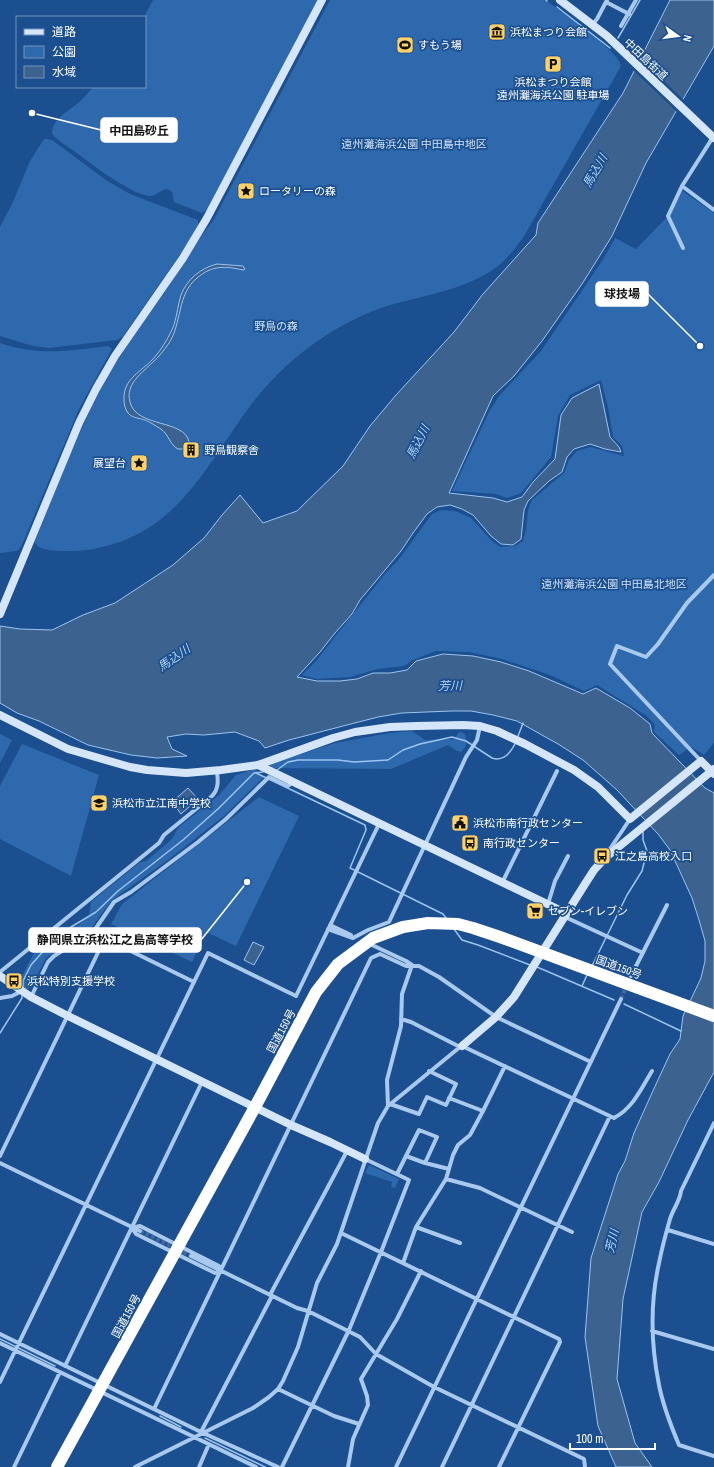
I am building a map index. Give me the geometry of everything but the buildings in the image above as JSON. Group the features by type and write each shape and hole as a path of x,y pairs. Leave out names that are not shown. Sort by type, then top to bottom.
{"highway":[{"name":"国道150号","path":"57,1467 102,1388 316,992 338,964 351,953 373,938 403,927 428,923 458,924 473,928 714,1016"}],"street":[{"path":"0,614 79,423 99,383 121,347 180,263 207,218 322,0"},
{"name":"中田島街道","path":"561,0 593,24 713,137"},
{"path":"621,26 636,0"},
{"path":"593,24 607,1 628,14"},
{"path":"684,248 668,216 682,186 713,137"},
{"path":"682,186 714,210"},
{"path":"135,1467 202,1432 253,1408 269,1397 278,1388 283,1381 304,1331 308,1311 317,1283 337,1244 378,1123 389,1105 496,1017 514,997 594,870 605,858 712,772 610,664 617,646 646,656 658,644 687,603 714,575"},
{"path":"0,715 68,749 117,764 148,770 186,773 217,771 258,765 355,732 410,726 480,726 504,734 550,756 574,770 598,787 630,819"},
{"path":"329,927 353,938 368,930 389,922 466,757 477,740 480,726"},
{"path":"605,858 630,819 701,761"},
{"path":"258,765 548,905 643,953"},
{"path":"0,972 159,843 164,835 212,796 216,792 218,782 217,771"},
{"path":"502,883 557,771"},
{"path":"31,997 48,962 54,956 92,932 114,902 148,880 198,842 226,819 269,777 288,786 293,782"},
{"path":"0,1382 208,953 296,996 379,824"},
{"path":"548,905 555,881 568,856"},
{"path":"631,976 667,905"},
{"path":"329,927 351,935"},
{"path":"92,932 194,982"},
{"path":"0,1156 105,938"},
{"path":"372,945 412,965"},
{"path":"154,1409 291,1126 370,958 380,954 406,966 419,966 439,977 496,1017 591,1062"},
{"path":"389,1105 387,1080 401,1026 402,994 412,965"},
{"path":"0,976 31,997 68,1016 203,1081 291,1126 348,1150 409,1180 348,1330 282,1467"},
{"path":"0,998 12,996 22,991"},
{"path":"396,1467 621,999"},
{"path":"401,1019 418,1025 614,1118 622,1114 632,1104 652,1070"},
{"path":"403,1263 416,1227 446,1179 453,1155 458,1146 470,1135 484,1111 505,1066"},
{"path":"389,1105 419,1114 428,1097 446,1105 456,1084 429,1071"},
{"path":"65,1366 203,1081"},
{"path":"450,1098 484,1111"},
{"path":"442,1467 610,1116"},
{"path":"714,1122 681,1190 680,1197 671,1218 659,1262 653,1295 652,1331 659,1385 666,1413 679,1445 714,1456"},
{"path":"397,1174 419,1130 437,1137 425,1163"},
{"path":"202,1432 271,1295 348,1150"},
{"path":"406,1156 425,1163 449,1169"},
{"path":"0,1163 140,1231"},
{"path":"446,1179 480,1188 572,1232"},
{"path":"132,1228 140,1226 215,1273 220,1271"},
{"path":"416,1227 460,1243"},
{"path":"132,1228 136,1234 220,1266 220,1271"},
{"path":"668,1230 714,1244"},
{"path":"341,1233 559,1339 560,1342 499,1467"},
{"path":"191,1256 297,1308 308,1311 348,1330 360,1337 376,1354 434,1387 584,1459 585,1467"},
{"path":"348,1467 353,1439 368,1405 367,1396 361,1379 397,1319 421,1271"},
{"path":"652,1331 714,1349"},
{"path":"0,1334 65,1366 102,1388 194,1437 256,1467"},
{"path":"0,1343 60,1372 154,1409 278,1467"},
{"path":"14,1467 60,1372"},
{"path":"278,1388 334,1416 359,1424"},
{"path":"199,1467 209,1444"},
{"path":"143,1467 145,1462"}],"green space":[{"path":"153,0 318,0 208,209 202,213 174,202 172,192 168,189 152,196 141,194 132,190 100,170 52,134 52,129 57,120 86,96 92,88 146,88 146,16 145,16"},
{"name":"遠州灘海浜公園 中田島中地区","path":"330,0 545,0 600,41 611,51 621,66 523,238 498,266 486,274 458,287 381,308 352,320 312,345 288,364 257,397 190,491 170,511 147,529 120,542 78,551 52,550 38,546 35,543 35,540 73,447 99,393 115,364 213,221"},
{"path":"44,139 52,140 106,180 130,194 198,220 198,226 186,246 123,336 117,340 49,348 33,346 0,336 0,227 13,202 30,161"},
{"name":"遠州灘海浜公園 中田島北地区","path":"681,190 714,213 714,743 704,755 691,747 679,755 654,732 655,725 647,716 597,685 584,691 550,675 502,659 469,652 436,651 413,660 404,666 378,669 350,677 317,679 302,675 316,661 384,575 399,559 432,514 441,510 455,511 471,518 491,540 500,547 515,546 523,541 528,510 532,500 564,473 569,460 577,451 590,447 624,456 622,446 613,437 608,407 601,380 570,395 558,416 551,457 521,493 507,498 496,494 452,491 489,412 499,396 541,351 602,261 615,238 636,249 668,216"},
{"path":"0,343 28,350 41,351 67,351 108,346 112,349 79,409 21,547 17,551 0,553"},
{"path":"412,731 425,740 455,739 458,733 461,732 465,734 466,744 461,752 448,745 391,769 271,768 270,764 335,743 390,733"},
{"path":"0,734 12,740 0,763"},
{"path":"22,744 99,775 71,876 0,839 0,786"},
{"path":"255,769 264,777 224,816 168,860 112,900 92,927 46,958 31,988 26,989 19,982 36,949 62,927 77,926 89,916 91,902 140,862 146,861 171,840 179,827 219,795 236,775"},
{"path":"259,797 299,816 236,946 206,932 192,962 111,924 122,904"},
{"path":"369,1165 399,1179 395,1188 391,1187 392,1182 365,1173"}],"water":[{"path":"670,0 714,0 714,46 646,163 612,236 582,284 542,341 514,376 493,396 449,493 493,498 507,502 522,497 533,482 555,459 561,415 572,398 599,384 610,437 619,447 621,452 590,444 574,449 567,457 562,472 549,481 528,501 524,510 521,539 513,545 501,544 491,536 473,515 462,509 450,505 437,507 427,514 401,551 360,600 352,614 297,677 317,681 357,679 373,673 390,673 407,670 416,661 443,654 473,656 501,662 529,671 583,694 596,688 630,708 650,724 652,733 705,788 714,793 714,1072 688,1120 659,1182 642,1212 623,1299 617,1379 635,1443 652,1467 616,1467 598,1426 585,1337 591,1258 618,1174 625,1161 634,1133 651,1095 670,1054 680,1039 683,1016 701,978 705,961 705,941 699,920 692,898 670,850 658,834 617,790 583,760 517,721 471,711 402,713 378,717 289,740 265,748 259,741 235,732 204,735 186,734 167,737 172,749 187,756 157,758 131,755 88,745 39,721 17,713 0,703 0,626 20,629 52,630 83,615 115,603 173,565 204,538 240,495 263,523 297,511 343,466 370,426 396,395 454,332 483,294 536,235 538,223 623,93"},
{"path":"217,264 243,266 245,269 224,267 213,269 197,278 186,292 176,327 169,343 157,358 136,379 130,390 130,402 134,410 141,416 170,426 186,435 189,442 186,449 178,449 173,445 161,429 128,413 124,405 125,392 130,381 153,359 168,338 174,325 181,295 187,284 200,271"},
{"path":"188,788 198,799 181,814 172,802"},
{"path":"253,942 264,947 254,965 244,960"}],"pier":[{"path":"639,57 685,101 678,113 633,70"}],"waterway":[{"path":"618,38 640,0"},
{"path":"557,7 610,48"},
{"path":"518,736 523,723"},
{"path":"277,770 288,762 298,760 338,760 354,762 388,760 403,750 420,744 452,737 466,741 492,758 500,759 509,753 516,742"},
{"path":"23,988 23,981 31,965 47,947 71,927 96,912 118,891 183,840 219,808 254,773 263,772"},
{"path":"256,773 365,825 366,830 350,868 443,914 446,918"},
{"path":"592,966 627,895 642,871 647,851 643,840 643,832"},
{"path":"454,929 462,940 530,965"},
{"path":"537,967 614,1000"},
{"path":"582,986 587,975"},
{"path":"0,1033 22,998 22,994"},
{"path":"624,1004 681,1031"},
{"path":"0,1339 55,1366"},
{"path":"160,1416 181,1427"},
{"path":"205,1438 265,1467"}],"tunnel":[{"path":"621,999 626,986"},
{"path":"140,1231 191,1256"}],"place":[{"name":"浜松まつり会館","path":"497,32"},
{"name":"すもう場","path":"405,45"},
{"name":"浜松まつり会館 遠州灘海浜公園 駐車場","path":"553,64"},
{"name":"中田島砂丘","path":"32,113"},
{"name":"ロータリーの森","path":"246,191"},
{"name":"球技場","path":"700,346"},
{"name":"野鳥観察舎","path":"191,450"},
{"name":"展望台","path":"139,463"},
{"name":"浜松市立江南中学校","path":"99,803"},
{"name":"浜松市南行政センター","path":"460,823"},
{"name":"南行政センター","path":"470,843"},
{"name":"江之島高校入口","path":"602,856"},
{"name":"静岡県立浜松江之島高等学校","path":"247,882"},
{"name":"セブン-イレブン","path":"535,911"},
{"name":"浜松特別支援学校","path":"14,981"}],"water label":[{"name":"馬込川","path":"595,171"},
{"name":"馬込川","path":"418,442"},
{"name":"馬込川","path":"174,658"},
{"name":"芳川","path":"450,686"},
{"name":"芳川","path":"612,1241"}],"park label":[{"name":"野鳥の森","path":"276,326"}]}
